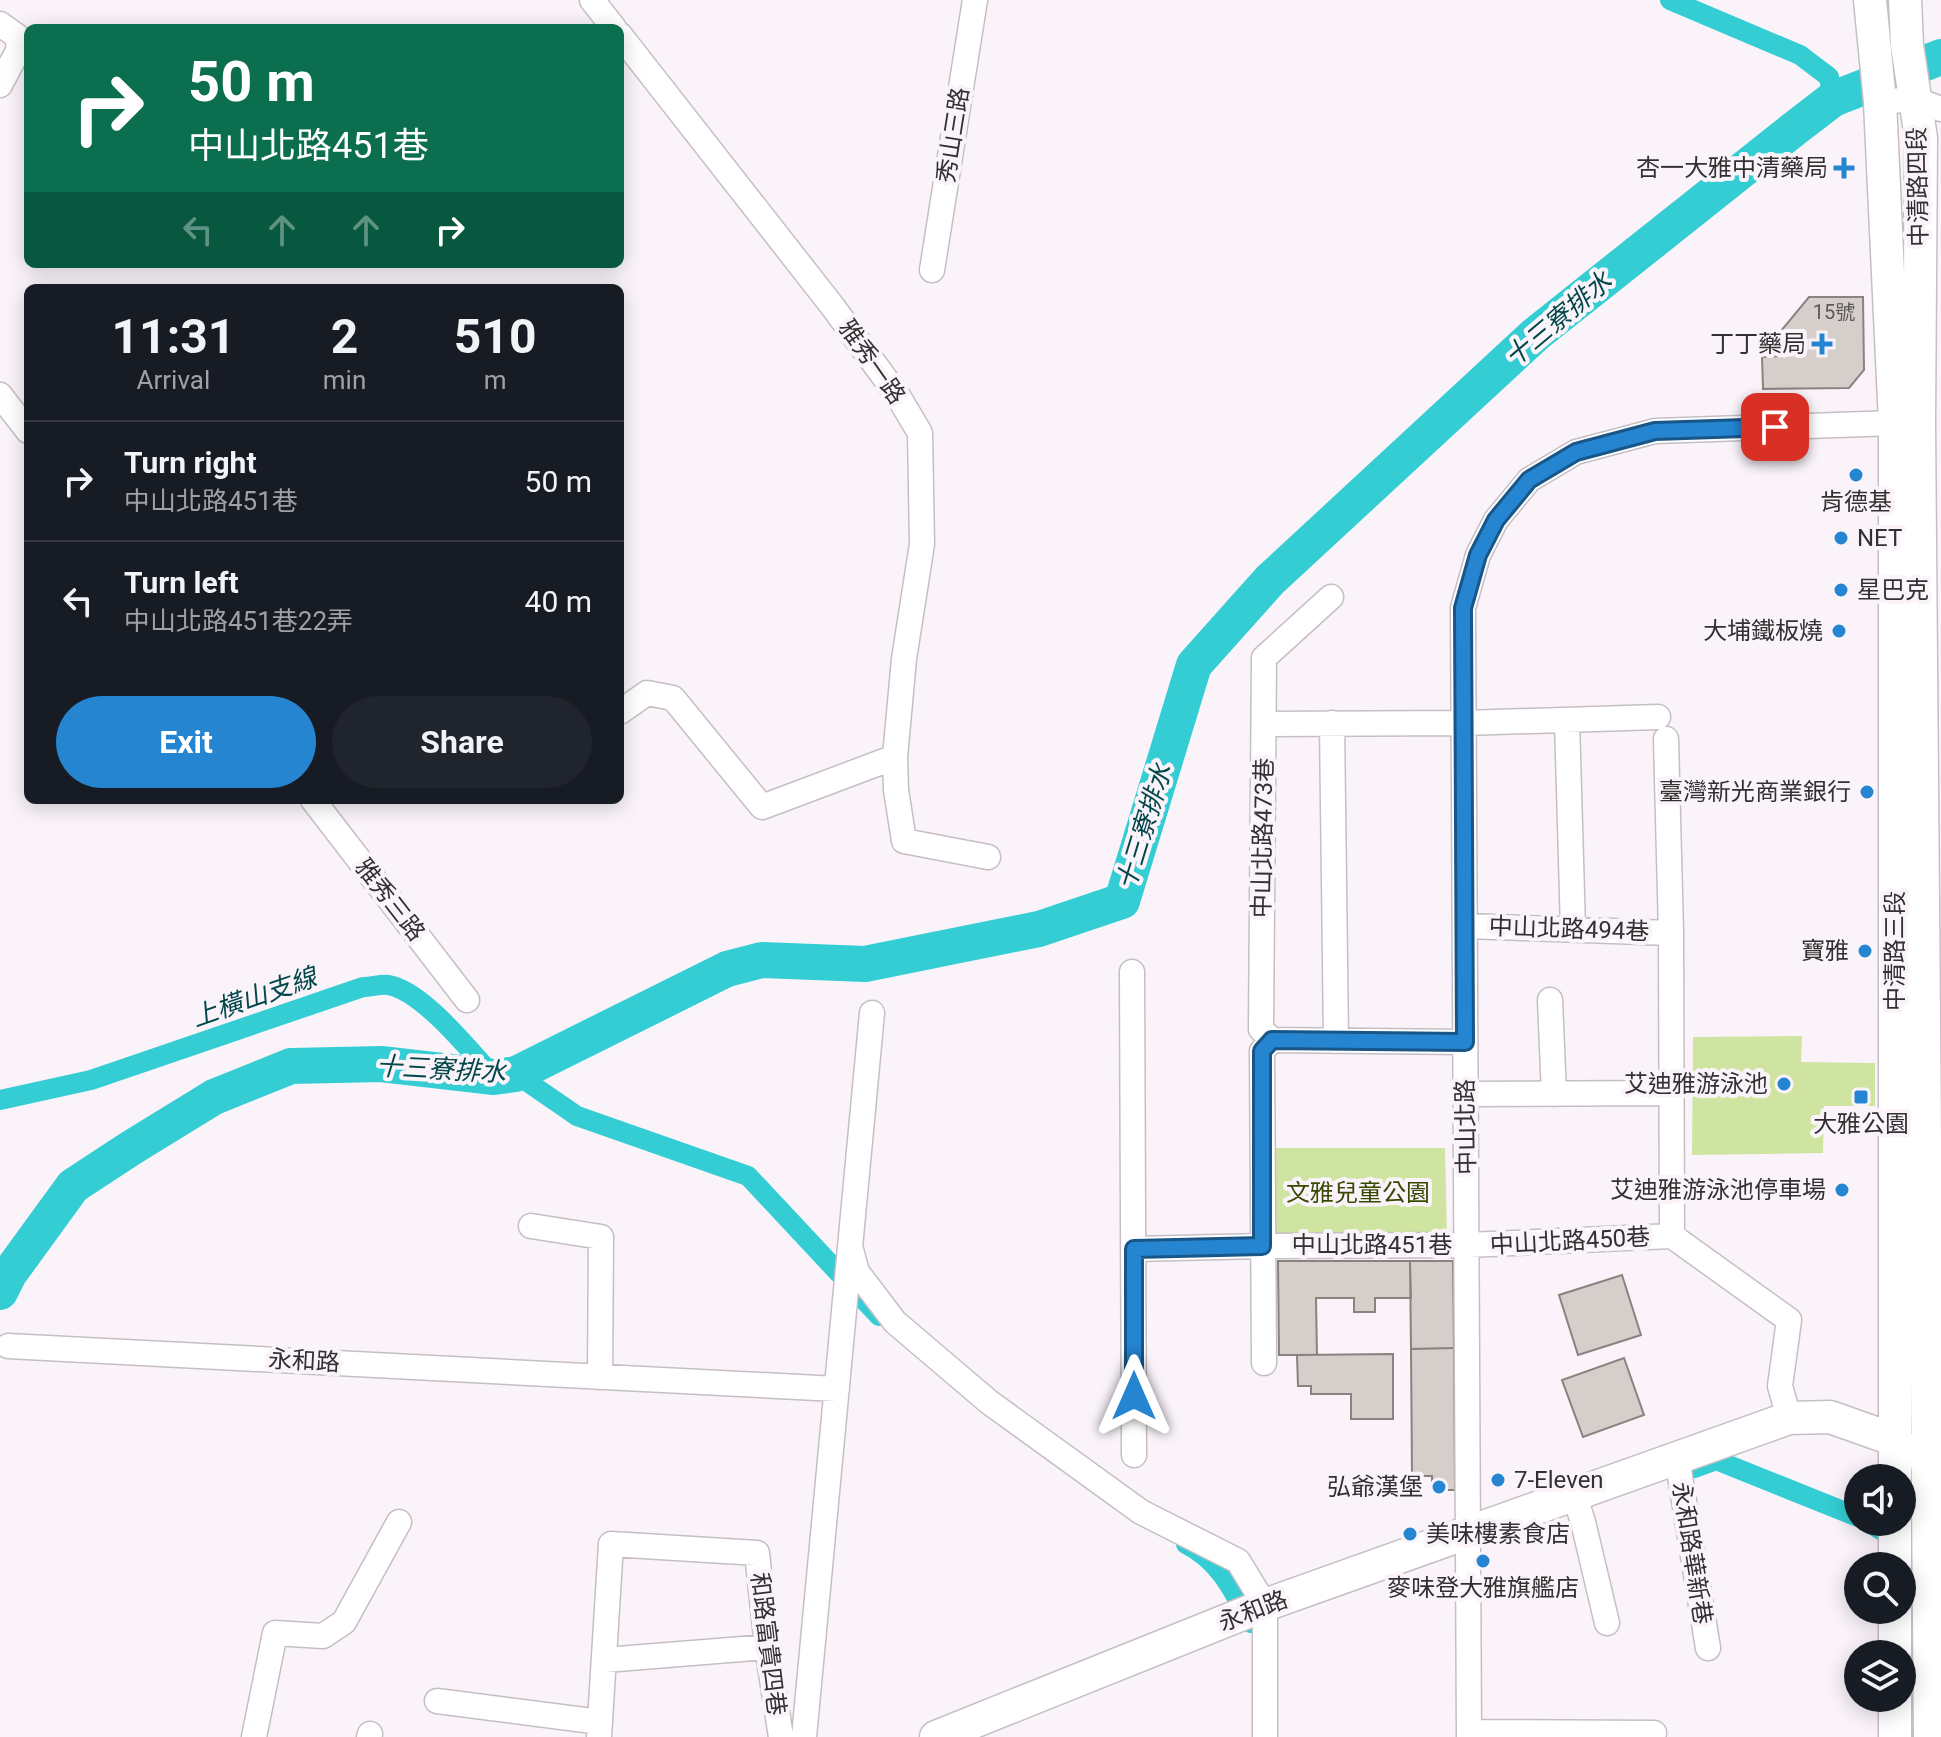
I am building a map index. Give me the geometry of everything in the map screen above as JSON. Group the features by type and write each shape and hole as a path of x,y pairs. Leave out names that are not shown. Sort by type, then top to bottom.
{"main road":[{"name":"中清路四段","path":"1870,0 1918,424"},
{"name":"中清路四段","path":"1905,0 1907,45 1922,98 1918,424"},
{"name":"中清路三段","path":"1918,424 1931,714 1934,1477 1930,1737"},
{"name":"中清路三段","path":"1895,1464 1918,424"},
{"name":"永和路","path":"936,1737 1265,1606 1469,1542 1577,1504 1677,1458 1789,1418 1830,1417 1895,1440 1934,1477"},
{"path":"1895,1712 1895,1737"}],"street":[{"path":"592,0 611,24"},
{"name":"秀山三路","path":"932,270 975,0"},
{"path":"0,24 17,36 19,49 0,85"},
{"name":"雅秀一路","path":"624,40 833,307 898,396 920,433 922,544 904,659 895,757 896,790 904,841 988,857"},
{"path":"1878,85 1922,98"},
{"path":"0,395 24,426"},
{"name":"中山北路","path":"1469,1735 1463,608 1478,555 1496,520 1529,480 1576,452 1655,431 1918,424"},
{"name":"中山北路473巷","path":"1272,1040 1261,1029 1264,658 1331,597"},
{"path":"624,709 647,693 673,698 762,807 895,757"},
{"path":"1264,724 1567,720 1573,929"},
{"name":"中山北路494巷","path":"1465,926 1671,933 1662,728 1567,720"},
{"path":"1332,723 1336,1041"},
{"name":"雅秀三路","path":"316,804 467,1000"},
{"path":"1671,933 1672,1236 1789,1320 1780,1386 1789,1418"},
{"path":"1132,972 1134,1455"},
{"path":"1550,1000 1554,1094"},
{"path":"804,1737 872,1013"},
{"path":"1264,1363 1262,1051 1272,1040 1465,1042"},
{"path":"1466,1094 1672,1093"},
{"path":"531,1226 601,1237 600,1377"},
{"name":"中山北路450巷","path":"1467,1245 1672,1236"},
{"name":"中山北路451巷","path":"1134,1249 1467,1245"},
{"path":"849,1259 895,1322 989,1402 1141,1512 1238,1561 1265,1606 1265,1737"},
{"name":"永和路","path":"8,1346 837,1389"},
{"name":"永和路華新巷","path":"1677,1458 1708,1648"},
{"path":"1577,1504 1607,1623"},
{"path":"254,1737 275,1633 323,1636 344,1622 399,1522"},
{"name":"和路富貴四巷","path":"605,1660 611,1544 757,1553 781,1737"},
{"path":"437,1701 600,1730 605,1660 767,1647"},
{"path":"1469,1735 1654,1733"}],"green space":[{"name":"艾迪雅游泳池","path":"1802,1036 1801,1062 1875,1063 1875,1106 1824,1106 1823,1153 1692,1155 1693,1037"},
{"name":"文雅兒童公園","path":"1270,1148 1445,1148 1447,1238 1270,1239"}],"building":[{"name":"丁丁藥局","path":"1809,297 1863,297 1864,370 1849,388 1763,389 1762,357 1780,356 1780,332"},
{"path":"1278,1261 1410,1261 1411,1298 1375,1298 1375,1312 1354,1312 1354,1298 1316,1298 1317,1355 1279,1355"},
{"path":"1410,1261 1453,1261 1454,1348 1411,1349"},
{"path":"1622,1275 1641,1335 1578,1355 1559,1295"},
{"path":"1454,1348 1455,1490 1432,1490 1432,1476 1412,1476 1411,1349"},
{"path":"1393,1354 1393,1419 1351,1419 1351,1394 1311,1394 1311,1386 1298,1386 1297,1355"},
{"path":"1624,1358 1644,1415 1583,1437 1562,1380"}],"waterway":[{"name":"十三寮排水","path":"1670,0 1800,55 1829,77 1833,99"},
{"name":"十三寮排水","path":"0,1292 9,1274 73,1186 214,1097 291,1066 381,1064 494,1077 516,1074 727,969 762,960 865,964 1039,929 1122,901 1194,665 1270,580 1536,334 1794,129 1833,99 1941,57"},
{"name":"上橫山支線","path":"0,1100 91,1080 363,987 382,985 401,989 416,998 459,1038 494,1077"},
{"path":"516,1074 577,1116 748,1176 879,1316"},
{"path":"1694,1468 1716,1460 1844,1511"},
{"path":"1186,1544 1217,1568 1251,1623"}],"place":[{"name":"杏一大雅中清藥局","path":"1844,168"},
{"name":"丁丁藥局","path":"1822,344"},
{"name":"肯德基","path":"1856,475"},
{"name":"NET","path":"1841,538"},
{"name":"星巴克","path":"1841,590"},
{"name":"大埔鐵板燒","path":"1839,631"},
{"name":"臺灣新光商業銀行","path":"1867,792"},
{"name":"寶雅","path":"1865,951"},
{"name":"艾迪雅游泳池","path":"1784,1084"},
{"name":"大雅公園","path":"1861,1097"},
{"name":"艾迪雅游泳池停車場","path":"1842,1190"},
{"name":"7-Eleven","path":"1498,1480"},
{"name":"弘爺漢堡","path":"1439,1487"},
{"name":"美味樓素食店","path":"1410,1534"},
{"name":"麥味登大雅旗艦店","path":"1483,1561"}],"route":[{"path":"1134,1396 1134,1249 1262,1246 1262,1051 1268,1044 1272,1040 1465,1042 1463,608 1478,555 1496,520 1529,480 1576,452 1655,431 1775,427"}]}
